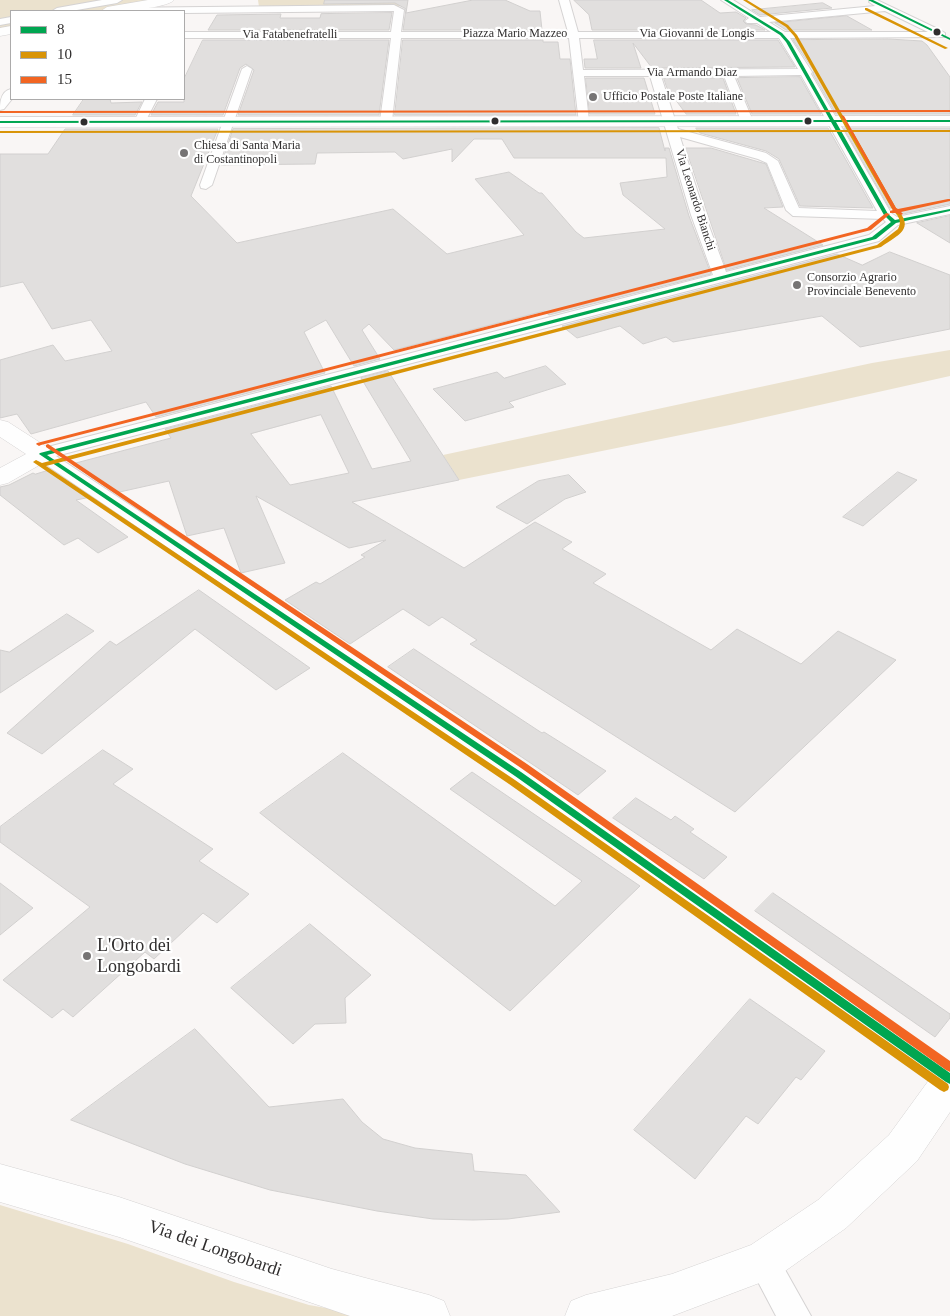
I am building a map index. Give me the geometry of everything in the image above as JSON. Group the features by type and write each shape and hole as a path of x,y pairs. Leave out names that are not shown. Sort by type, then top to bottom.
{"street":[{"path":"62,10 117,0"},
{"path":"114,10 168,0"},
{"path":"564,0 574,34 584,121"},
{"path":"726,0 782,34 890,218"},
{"path":"870,0 945,37"},
{"path":"152,10 394,8 400,11 386,121"},
{"path":"737,21 760,21 886,8"},
{"path":"185,28 194,9"},
{"name":"Piazza Mario Mazzeo","path":"456,35 457,22"},
{"name":"Via Giovanni de Longis","path":"574,34 782,34 945,37"},
{"name":"Piazza Mario Mazzeo","path":"396,35 574,34"},
{"name":"Via Fatabenefratelli","path":"185,35 396,35"},
{"path":"206,184 247,69"},
{"path":"728,72 747,121"},
{"name":"Via Armando Diaz","path":"578,73 806,72"},
{"name":"Via Leonardo Bianchi","path":"655,73 698,216 721,278"},
{"path":"0,107 10,93"},
{"path":"140,122 151,100"},
{"path":"0,122 584,121 671,126 747,121 950,121"},
{"path":"671,126 772,161 793,210 798,213 890,218 950,210"},
{"path":"0,467 42,454 874,238 890,218"},
{"path":"0,427 518,774 950,1080 903,1148 832,1214 763,1260 672,1295 586,1316"},
{"path":"0,478 42,454"},
{"name":"Via dei Longobardi","path":"0,1183 119,1216 332,1290 429,1316"},
{"path":"763,1260 794,1316"}],"shaded area":[{"path":"0,0 151,0 103,10 10,10 10,30 0,33"},
{"path":"258,0 408,0 407,6 259,7"},
{"path":"950,350 950,376 730,425 459,480 443,455 872,363"},
{"path":"0,1205 128,1244 234,1282 309,1305 360,1314 362,1316 0,1316"}],"building":[{"path":"325,0 408,0 406,13 473,0 505,0 530,11 540,11 542,30 403,30 406,9 395,3 324,4"},
{"path":"574,0 701,0 720,13 736,12 746,18 743,21 746,24 756,25 765,30 592,30 589,15"},
{"path":"823,3 832,8 760,15 752,10"},
{"path":"392,13 389,30 208,30 217,15 281,14 280,18 320,18 321,14"},
{"path":"847,16 872,30 786,30 775,23"},
{"path":"889,39 922,41 927,45 950,77 950,114 836,114 813,74 814,71 793,40"},
{"path":"203,40 389,40 379,115 238,115 254,70 246,64 240,68 223,115 151,115 158,102 184,102 185,77"},
{"path":"403,40 543,40 543,42 558,42 560,59 570,59 576,115 395,115"},
{"path":"594,40 778,40 795,67 652,68 633,43 641,68 585,68 584,59 597,59"},
{"path":"800,77 821,114 752,114 737,78"},
{"path":"586,78 644,78 655,114 590,114"},
{"path":"664,78 723,78 736,114 686,114 667,88"},
{"path":"83,100 110,100 111,103 142,102 135,115 73,115"},
{"path":"659,128 665,151 665,148 669,148 689,216 711,274 549,315 544,311 394,350 369,324 362,330 380,359 354,366 326,320 304,332 325,373 156,417 146,402 31,434 17,414 0,418 0,360 53,345 65,361 112,351 91,320 52,329 23,282 0,287 0,154 48,154 65,129 218,129 191,196 237,243 393,209 447,254 524,235 475,179 509,172 539,193 542,193 576,232 584,238 665,229 623,195 620,183 667,177 666,158 514,158 502,139 474,139 452,162 452,149 403,159 395,152 317,153 315,164 221,165 233,129"},
{"path":"696,128 828,128 873,208 800,206 779,159 766,151 700,133"},
{"path":"844,128 950,128 950,204 903,214 894,208 890,208"},
{"path":"686,148 711,148 766,164 783,207 764,208 823,245 727,270"},
{"path":"950,216 950,243 917,223"},
{"path":"890,252 950,275 950,329 860,347 822,316 673,342 666,337 643,344 620,326 577,338 562,326 837,254 862,265"},
{"path":"546,366 566,384 509,402 514,407 465,421 433,389 497,372 504,378"},
{"path":"388,371 459,480 352,502 464,568 535,522 572,542 562,549 606,574 593,583 711,650 737,629 801,664 838,631 896,660 735,812 470,644 477,640 442,617 429,626 403,609 350,644 285,600 316,582 320,584 365,557 361,555 386,540 349,548 256,496 285,563 241,573 224,528 187,536 169,481 115,493 72,464 171,438 165,429 331,386 372,469 411,461 361,378","holes":["321,415 349,473 290,485 251,434"]},
{"path":"50,470 91,497 76,500 128,537 98,553 78,538 64,545 0,495 0,487 9,485 33,473"},
{"path":"898,472 917,480 863,526 843,517"},
{"path":"569,475 586,492 565,499 527,524 496,507 538,481"},
{"path":"199,590 310,668 276,690 195,629 42,754 7,733 110,641 116,645"},
{"path":"67,614 94,631 0,693 0,650 9,652"},
{"path":"414,649 542,733 544,732 606,771 578,795 388,667"},
{"path":"103,750 133,769 113,784 213,849 199,861 249,894 217,923 203,913 154,959 145,952 73,1017 63,1009 52,1018 3,980 90,907 0,842 0,827"},
{"path":"343,753 555,906 582,881 450,789 472,772 640,886 510,1011 260,813"},
{"path":"636,798 671,820 675,816 694,829 690,832 727,857 704,879 613,818"},
{"path":"0,883 33,908 0,935"},
{"path":"773,893 950,1014 950,1018 935,1037 755,911"},
{"path":"310,924 371,975 345,998 346,1023 315,1024 293,1044 231,988"},
{"path":"750,999 825,1051 801,1080 796,1077 758,1124 746,1116 695,1179 634,1130"},
{"path":"195,1029 269,1107 343,1099 362,1122 383,1139 415,1148 472,1154 474,1171 526,1175 560,1212 508,1219 473,1220 433,1219 377,1211 270,1190 185,1164 71,1120"}],"transit line":[{"name":"8","path":"726,0 781,34 788,42 886,215 894,222"},
{"name":"10","path":"45,464 879,246 900,230 903,225 900,215 894,209 796,36 787,26 745,0"},
{"name":"8","path":"870,0 950,39"},
{"name":"10","path":"866,9 946,48"},
{"name":"15","path":"0,112 950,111"},
{"name":"15","path":"842,116 894,209 901,214"},
{"name":"8","path":"0,122 950,121"},
{"name":"10","path":"0,132 950,131"},
{"name":"15","path":"892,212 948,200"},
{"name":"8","path":"894,222 950,210"},
{"name":"15","path":"39,444 869,229 888,214"},
{"name":"8","path":"42,454 874,238 894,222"},
{"name":"15","path":"48,446 524,766 950,1067"},
{"name":"8","path":"42,454 518,774 950,1079"},
{"name":"10","path":"36,462 512,782 944,1087"}],"place":[{"name":"Ufficio Postale Poste Italiane","path":"593,97"},
{"name":"Chiesa di Santa Maria di Costantinopoli","path":"184,153"},
{"name":"Consorzio Agrario Provinciale Benevento","path":"797,285"},
{"name":"L'Orto dei Longobardi","path":"87,956"}]}
